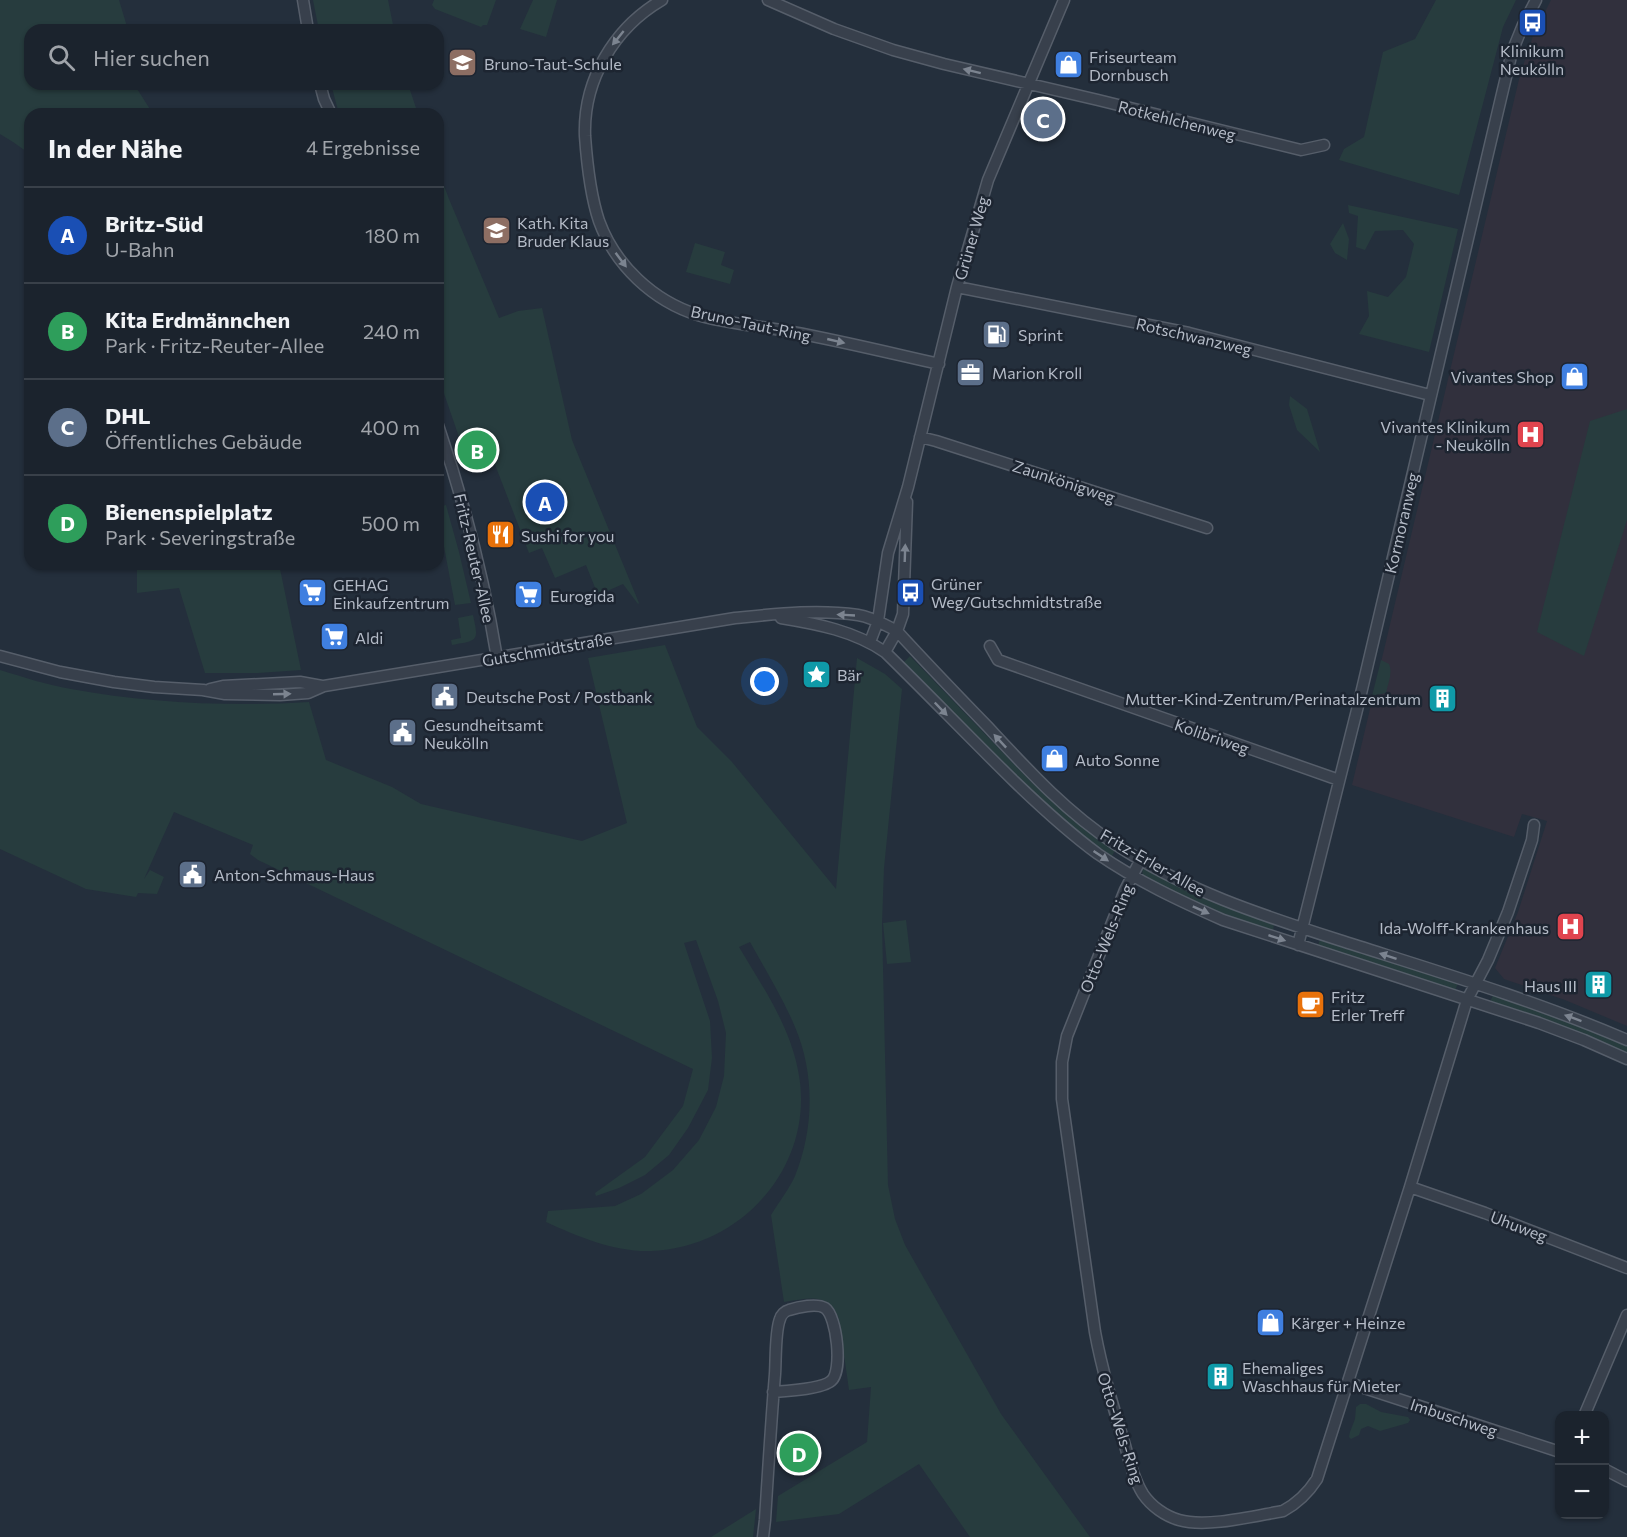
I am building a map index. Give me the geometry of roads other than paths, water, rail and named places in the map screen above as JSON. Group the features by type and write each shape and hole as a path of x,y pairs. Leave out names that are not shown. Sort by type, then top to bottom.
{"street":[{"path":"303,0 307,24"},
{"name":"Bruno-Taut-Ring","path":"662,0 642,13 616,40 598,69 588,103 585,132 593,197 600,222 620,259 640,282 654,293 696,314 800,333 939,364"},
{"path":"768,0 834,29 884,47 1029,84"},
{"name":"Grüner Weg","path":"878,621 888,553 908,487 957,287 988,180 1064,0"},
{"name":"Kormoranweg","path":"1298,945 1390,570 1512,52 1536,0"},
{"name":"Rotkehlchenweg","path":"1029,84 1300,150 1324,145"},
{"path":"322,90 325,108"},
{"path":"324,99 328,108"},
{"name":"Rotschwanzweg","path":"957,287 1189,333 1430,395"},
{"name":"Zaunkönigweg","path":"920,437 1207,528"},
{"name":"Fritz-Reuter-Allee","path":"444,443 475,547 497,658"},
{"name":"Grüner Weg","path":"897,631 903,614 908,487"},
{"name":"Gutschmidtstraße","path":"0,656 60,672 114,682 225,694 280,695 308,693 324,686 735,618 812,613 858,615 878,621"},
{"name":"Gutschmidtstraße","path":"769,615 823,625 870,642"},
{"path":"870,642 878,621"},
{"name":"Fritz-Erler-Allee","path":"878,621 897,631 1041,784 1112,842 1172,877 1212,896 1302,928 1476,984 1590,1024 1627,1040"},
{"path":"885,652 897,631"},
{"name":"Fritz-Erler-Allee","path":"870,642 885,652 1051,817 1097,853 1132,876 1223,920 1539,1023 1627,1059"},
{"name":"Kolibriweg","path":"990,646 998,660 1339,780"},
{"path":"1467,1000 1488,960 1511,905 1532,840 1533,825"},
{"name":"Otto-Wels-Ring","path":"1141,859 1090,975 1067,1036 1061,1077 1063,1106 1095,1332 1108,1390 1139,1485 1151,1504 1169,1516 1198,1524 1283,1511 1308,1494 1317,1479 1349,1383 1467,1000"},
{"name":"Uhuweg","path":"1410,1187 1627,1268"},
{"path":"763,1537 773,1392 779,1323 782,1315 790,1310 818,1306 824,1308 831,1314 832,1320 837,1353 835,1377 826,1385 773,1392"},
{"path":"1586,1411 1627,1315"},
{"name":"Imbuschweg","path":"1349,1383 1555,1450"},
{"path":"1609,1471 1627,1481"}],"place":[{"name":"Klinikum Neukölln","path":"1532,22"},
{"name":"Bruno-Taut-Schule","path":"463,63"},
{"name":"Friseurteam Dornbusch","path":"1068,65"},
{"name":"DHL","path":"1043,119"},
{"name":"Kath. Kita Bruder Klaus","path":"496,231"},
{"name":"Sprint","path":"997,334"},
{"name":"Marion Kroll","path":"971,372"},
{"name":"Vivantes Shop","path":"1575,376"},
{"name":"Vivantes Klinikum - Neukölln","path":"1531,435"},
{"name":"Kita Erdmännchen","path":"477,450"},
{"name":"Britz-Süd","path":"545,502"},
{"name":"Sushi for you","path":"500,535"},
{"name":"Grüner Weg/Gutschmidtstraße","path":"910,592"},
{"name":"GEHAG Einkaufzentrum","path":"312,593"},
{"name":"Eurogida","path":"529,595"},
{"name":"Aldi","path":"334,637"},
{"name":"Bär","path":"816,674"},
{"name":"Deutsche Post / Postbank","path":"445,696"},
{"name":"Mutter-Kind-Zentrum/Perinatalzentrum","path":"1442,698"},
{"name":"Gesundheitsamt Neukölln","path":"403,733"},
{"name":"Auto Sonne","path":"1054,759"},
{"name":"Anton-Schmaus-Haus","path":"193,874"},
{"name":"Ida-Wolff-Krankenhaus","path":"1570,927"},
{"name":"Haus III","path":"1598,985"},
{"name":"Fritz Erler Treff","path":"1310,1005"},
{"name":"Kärger + Heinze","path":"1270,1322"},
{"name":"Ehemaliges Waschhaus für Mieter","path":"1221,1376"},
{"name":"Bienenspielplatz","path":"799,1453"}]}
